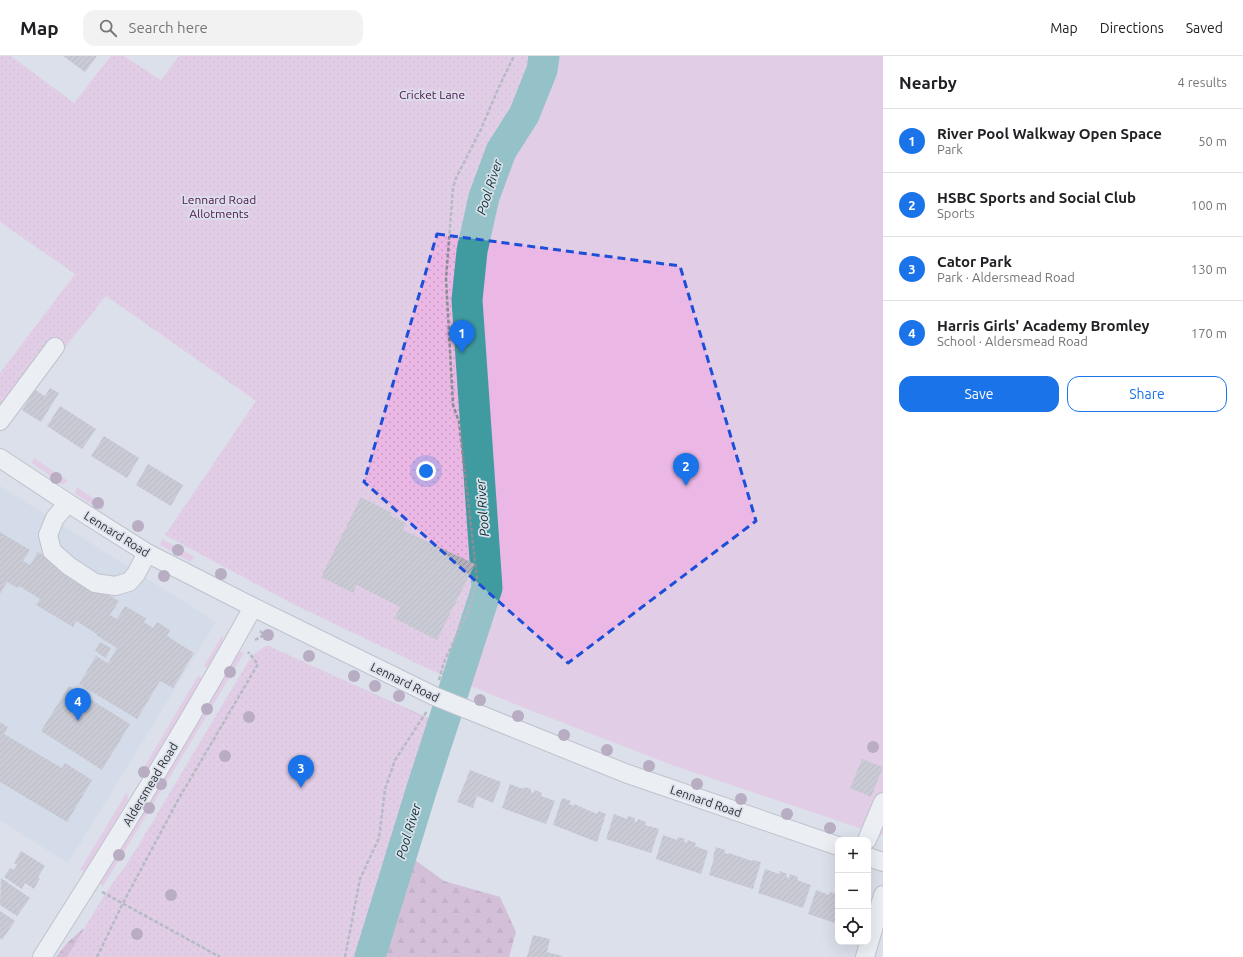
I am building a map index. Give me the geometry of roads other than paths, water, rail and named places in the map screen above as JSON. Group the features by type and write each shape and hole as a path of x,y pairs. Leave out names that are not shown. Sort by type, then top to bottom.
{"street":[{"path":"0,421 55,347"},
{"name":"Lennard Road","path":"0,458 147,553 252,607 464,710 625,773 835,845"},
{"path":"68,503 55,518 48,535 52,551 68,566 95,583 114,586 129,582 136,574 147,553"},
{"name":"Aldersmead Road","path":"42,957 137,806 210,683 252,607"},
{"path":"868,837 883,802"},
{"path":"871,858 883,862"},
{"path":"865,957 883,895"}],"waterway":[{"name":"Pool River","path":"370,957 422,788 487,588 467,300 472,251 484,197 501,151 524,115 542,70 544,56"}],"place":[{"name":"River Pool Walkway Open Space","path":"462,353"},
{"name":"HSBC Sports and Social Club","path":"686,486"},
{"name":"Harris Girls' Academy Bromley","path":"78,721"},
{"name":"Cator Park","path":"301,788"}],"park label":[{"name":"Cricket Lane","path":"432,94"},
{"name":"Lennard Road Allotments","path":"219,206"}]}
